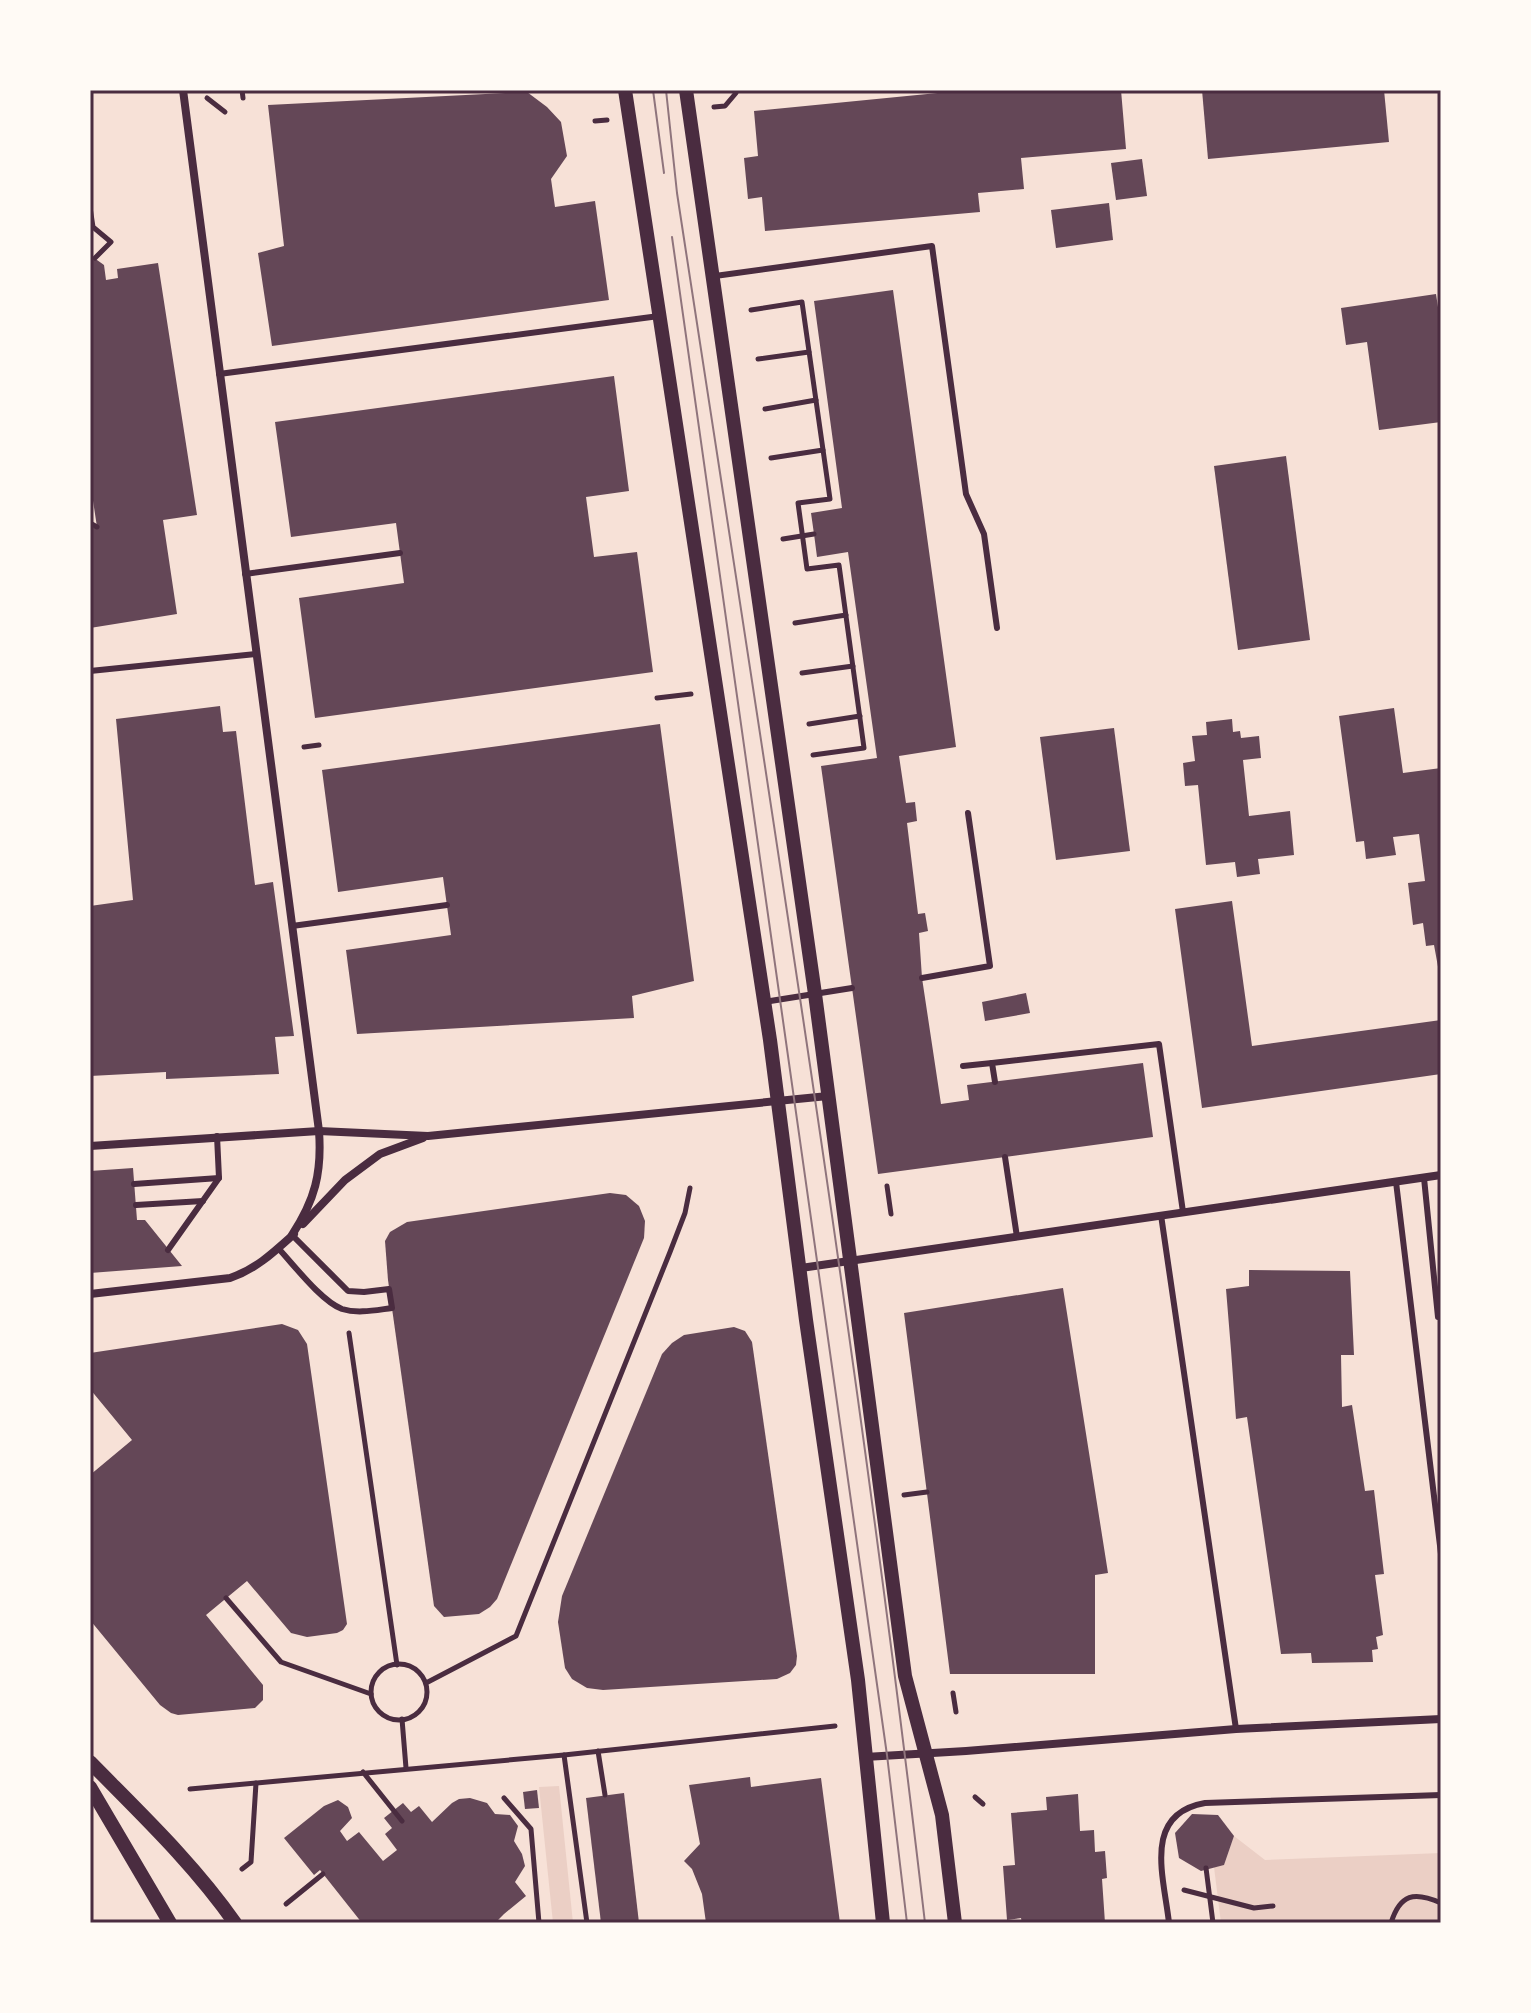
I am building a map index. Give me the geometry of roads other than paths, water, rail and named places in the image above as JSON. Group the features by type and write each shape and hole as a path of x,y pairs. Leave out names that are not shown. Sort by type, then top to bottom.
{"street":[{"path":"183,90 319,1131 319,1177 306,1212 292,1235"},
{"path":"625,90 764,1002 858,1680 883,1923"},
{"path":"686,90 815,994 905,1676 945,1834 955,1923"},
{"path":"90,1146 319,1131 428,1136 828,1096"},
{"path":"90,1294 230,1278 247,1272 292,1235 345,1180 380,1154 428,1136"},
{"path":"801,1268 1441,1175"},
{"path":"865,1757 1236,1729 1441,1719"},
{"path":"90,1762 178,1851 235,1923"},
{"path":"90,1787 170,1923"}],"lane":[{"path":"713,276 932,246 966,494 984,534 997,628"},
{"path":"219,374 659,316"},
{"path":"245,574 400,553"},
{"path":"90,671 256,654"},
{"path":"922,978 990,966 968,813"},
{"path":"291,926 447,905"},
{"path":"764,1002 852,988"},
{"path":"963,1066 1159,1044 1183,1212"},
{"path":"992,1063 995,1082"},
{"path":"168,1250 219,1178 217,1136"},
{"path":"1005,1157 1017,1237"},
{"path":"134,1184 219,1178"},
{"path":"1424,1178 1438,1317 1441,1316"},
{"path":"1396,1182 1441,1554"},
{"path":"136,1205 203,1201"},
{"path":"1161,1215 1236,1729"},
{"path":"278,1248 324,1296 341,1308 365,1311 392,1308 389,1289 357,1292 343,1288 292,1235"},
{"path":"1431,1248 1441,1247"},
{"path":"1169,1923 1162,1838 1177,1813 1190,1806 1441,1795"}],"tram line":[{"path":"653,90 664,173"},
{"path":"666,90 677,193 840,1273 925,1923"},
{"path":"672,237 887,1755 907,1923"}]}
